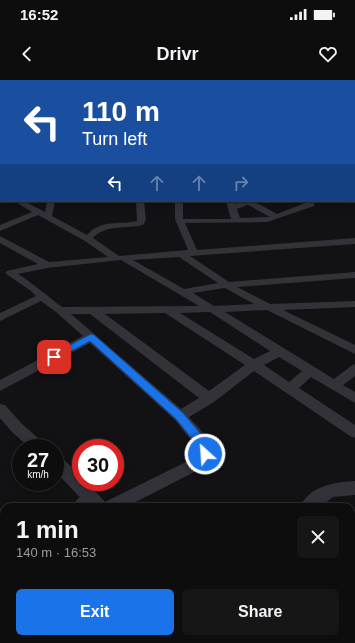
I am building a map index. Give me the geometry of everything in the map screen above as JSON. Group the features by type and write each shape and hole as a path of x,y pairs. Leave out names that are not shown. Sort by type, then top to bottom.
{"main road":[{"path":"346,80 355,80"}],"street":[{"path":"20,202 48,216 120,259 212,309 355,398"},
{"path":"48,216 51,202"},
{"path":"88,239 93,232 100,227 140,223 142,220 140,202"},
{"path":"179,202 180,221 194,253"},
{"path":"236,220 232,205 250,202 277,217"},
{"path":"180,221 267,220 312,204"},
{"path":"0,228 39,212"},
{"path":"0,239 47,265"},
{"path":"5,273 47,265 355,241"},
{"path":"181,254 226,285 268,308 355,350"},
{"path":"5,273 35,288 42,297 60,310 91,337 180,416 206,450 201,460 195,465 118,503"},
{"path":"182,292 226,285 355,275"},
{"path":"0,317 42,297"},
{"path":"60,310 93,311 268,308 355,304"},
{"path":"166,309 355,432"},
{"path":"93,311 209,398"},
{"path":"0,386 91,337"},
{"path":"180,416 209,398 254,365 280,352"},
{"path":"334,385 355,369"},
{"path":"290,389 311,370"},
{"path":"0,409 17,428 30,439"},
{"path":"64,470 89,494 96,503"},
{"path":"313,503 331,489 355,488"}],"lane":[{"path":"80,503 89,494"}],"route":[{"path":"54,357 91,337 180,416 202,443 206,450 205,454"}]}
